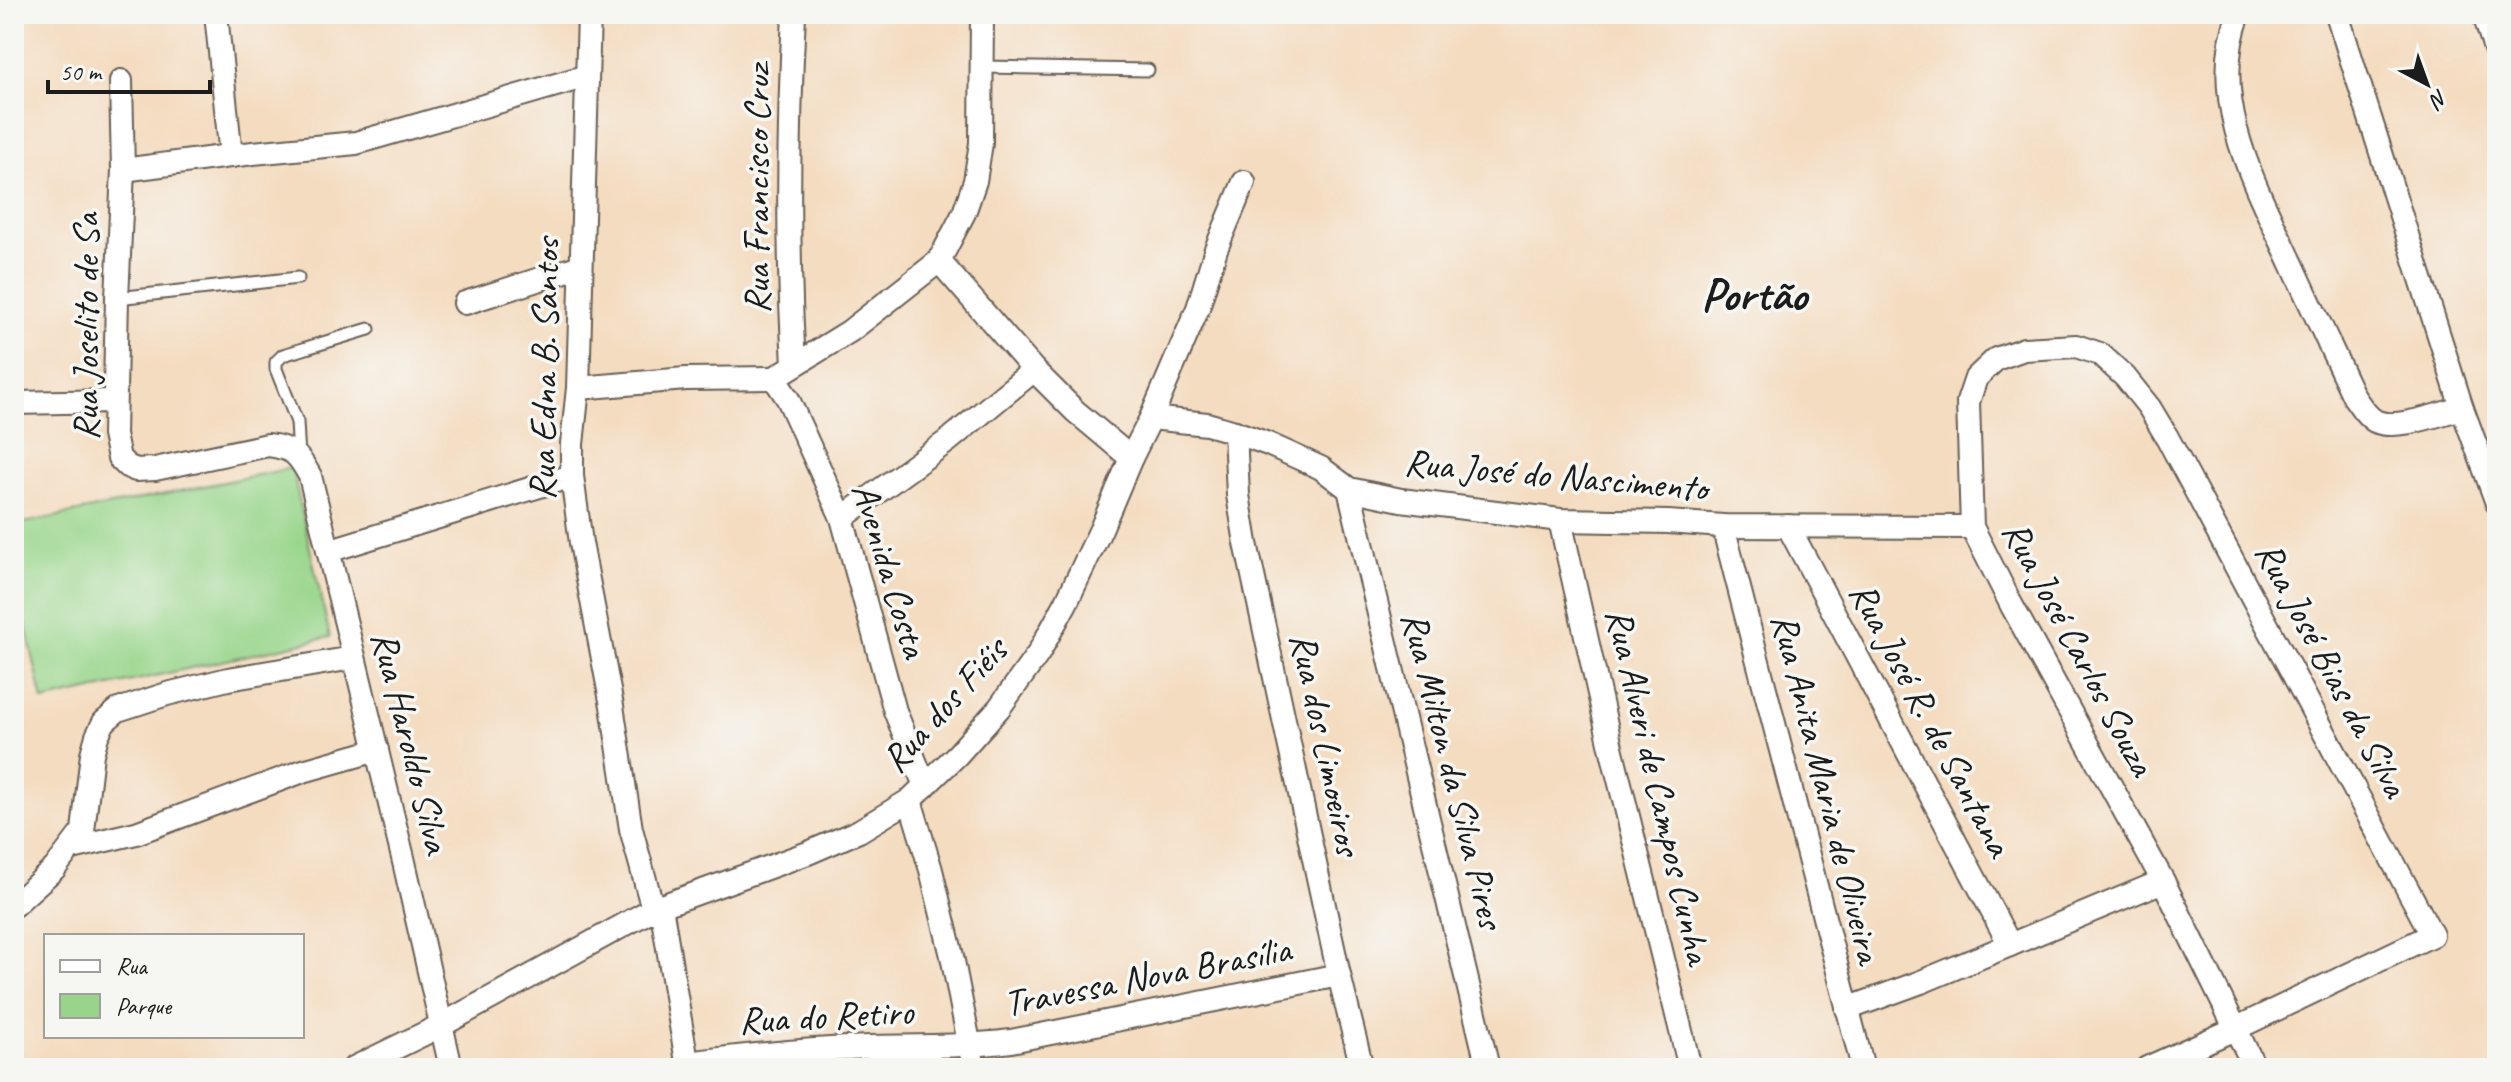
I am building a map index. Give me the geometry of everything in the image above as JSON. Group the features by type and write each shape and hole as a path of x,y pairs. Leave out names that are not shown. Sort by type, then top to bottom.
{"street":[{"path":"216,14 231,156"},
{"name":"Rua Edna B. Santos","path":"589,14 578,388 572,476 631,829 657,907 687,1066"},
{"name":"Rua Francisco Cruz","path":"794,14 788,193 794,364"},
{"path":"578,388 686,379 774,378 850,331 939,261 964,213 975,181 981,143 982,14"},
{"path":"2239,14 2227,69 2231,109 2241,148 2354,397 2366,415 2377,422 2393,425 2462,408"},
{"path":"2337,14 2462,408 2497,503"},
{"path":"123,170 356,143 587,76"},
{"name":"Rua Joselito de Sa","path":"121,81 123,170 114,401 114,435 119,458 136,470 155,469 268,445 286,447 304,466"},
{"name":"Rua dos Fiéis","path":"354,1068 440,1026 657,907 859,831 918,793 957,755 999,708 1038,654 1066,603 1198,308 1216,249 1244,182"},
{"path":"939,261 1034,370 1075,411 1131,458"},
{"path":"465,303 581,266"},
{"name":"Rua José Carlos Souza","path":"2167,437 2149,407 2125,377 2100,354 2076,346 2024,349 1996,359 1976,378 1968,402 1972,527 2163,881 2255,1068"},
{"path":"842,518 938,448 1034,370"},
{"name":"Avenida Costa","path":"774,378 801,426 842,518 918,793 931,870 952,956 971,1057"},
{"path":"14,403 114,401"},
{"name":"Rua José do Nascimento","path":"1151,418 1207,424 1235,432 1321,468 1349,489 1401,500 1560,520 1723,526 1972,527"},
{"name":"Rua dos Limoeiros","path":"1235,432 1238,495 1246,543 1362,1068"},
{"name":"Rua José Bias da Silva","path":"2167,437 2432,935 2237,1028"},
{"name":"Rua Haroldo Silva","path":"304,466 377,750 451,1068"},
{"path":"328,551 572,476"},
{"name":"Rua Milton da Silva Pires","path":"1349,489 1488,1068"},
{"name":"Rua Alveri de Campos Cunha","path":"1560,520 1611,747 1690,1068"},
{"name":"Rua Anita Maria de Oliveira","path":"1723,526 1863,1068"},
{"name":"Rua José R. de Santana","path":"1788,526 2010,945"},
{"path":"14,905 55,868 83,831 97,736 104,722 118,710 228,679 353,658"},
{"path":"72,848 136,833 278,780 377,750"},
{"path":"1847,1009 1921,982 2163,881"},
{"name":"Travessa Nova Brasília","path":"971,1057 1011,1041 1339,975"},
{"path":"2147,1068 2237,1028"},
{"name":"Rua do Retiro","path":"687,1066 801,1050 971,1057"}],"lane":[{"path":"2478,14 2497,73"},
{"path":"982,67 1148,70"},
{"path":"117,298 298,278"},
{"path":"304,466 297,422 276,362 283,355 369,329"}],"green space":[{"path":"292,468 330,637 43,701 14,573 14,525"}],"district":[{"name":"Portão","path":"1754,295"}]}
